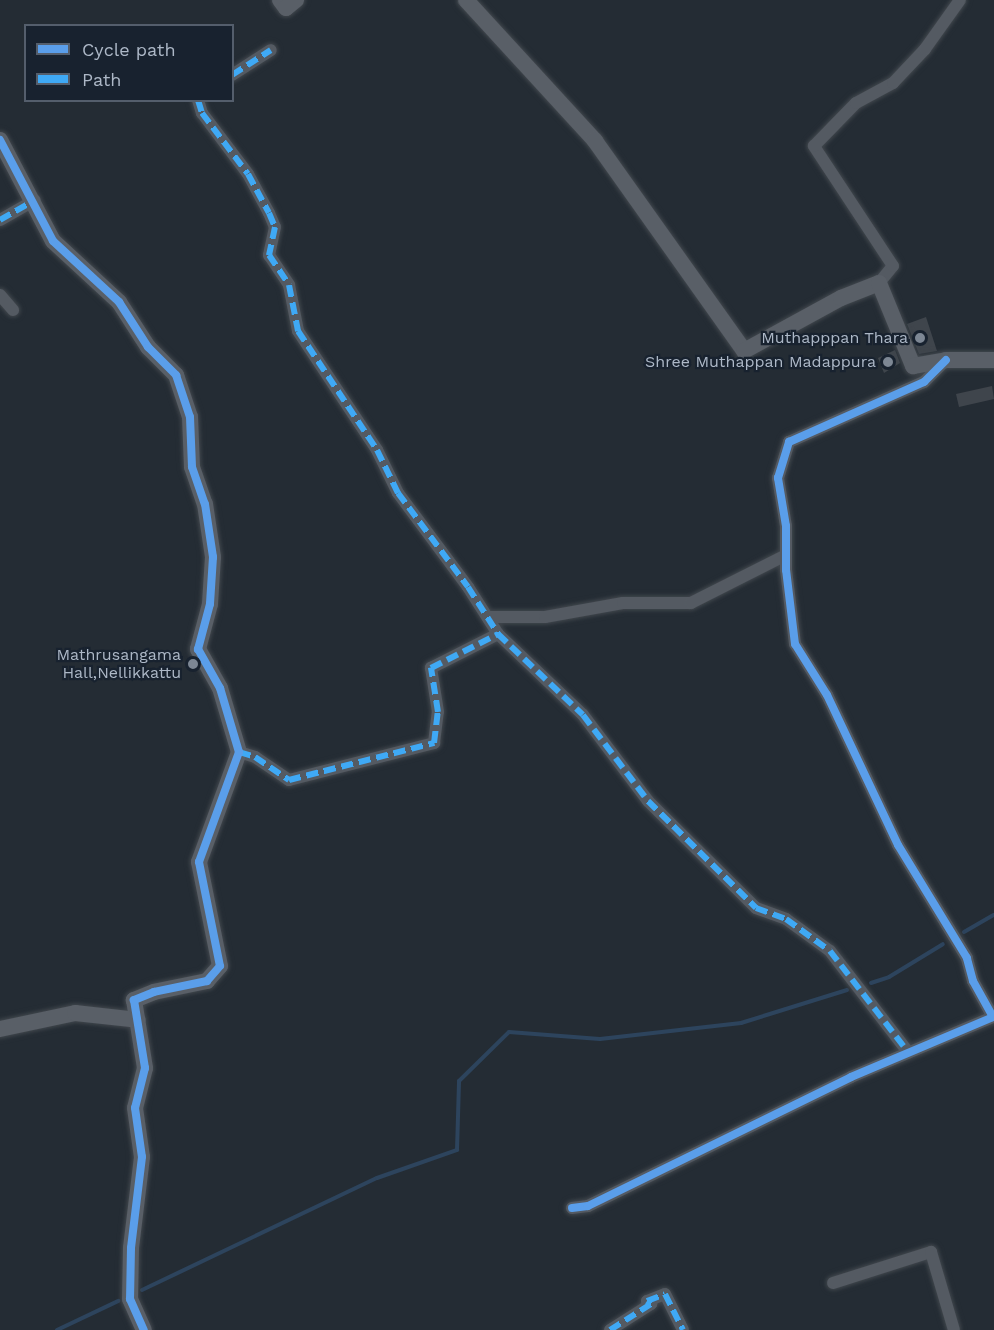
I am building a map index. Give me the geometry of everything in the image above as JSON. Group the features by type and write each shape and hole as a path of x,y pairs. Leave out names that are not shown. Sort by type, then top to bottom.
{"street":[{"path":"280,0 286,8 296,0"},
{"path":"466,0 595,141 744,351 841,298 879,283 893,266 814,146 856,103 893,83 925,49 960,0"},
{"path":"234,74 271,50"},
{"path":"199,102 202,113 248,174 269,213 275,227 269,255 289,285 298,331 365,432 398,493 498,634 583,715 648,801 756,908 786,919 830,951 908,1052"},
{"path":"0,140 35,200 53,241 119,302 148,348 176,375 190,417 192,466 205,504 213,556 210,604 198,649 220,688 239,753 200,862 220,966 207,981 154,992 134,1000 145,1068 135,1108 142,1157 130,1299 144,1330"},
{"path":"0,220 35,200"},
{"path":"879,283 913,366 946,360 994,360"},
{"path":"0,295 13,310"},
{"path":"572,1208 588,1206 908,1052 993,1017 973,981 967,958 898,845 827,695 795,644 786,555 786,526 777,478 789,442 924,382 946,360"},
{"path":"488,617 545,617 623,603 691,603 786,555"},
{"path":"239,753 255,757 289,780 434,743 438,712 431,668 450,655 498,634"},
{"path":"0,1029 75,1013 138,1020"},
{"path":"833,1283 930,1252 954,1330"},
{"path":"610,1330 651,1304 647,1301 665,1294 683,1330"}],"building":[{"name":"Muthapppan Thara","path":"926,317 937,351 919,354 907,324"},
{"name":"Shree Muthappan Madappura","path":"895,350 900,363 884,373 878,358"},
{"path":"992,386 994,399 959,407 956,394"}],"waterway":[{"path":"964,932 994,915"},
{"path":"871,983 889,977 943,944"},
{"path":"142,1290 377,1178 457,1150 459,1081 509,1032 600,1039 741,1023 847,990"},
{"path":"57,1330 118,1301"}],"marked path":[{"path":"234,74 271,50"},
{"path":"199,102 202,113 248,174 269,213 275,227 269,255 289,285 298,331 377,450 398,493 468,587 498,634 583,715 648,801 756,908 786,919 830,951 908,1052"},
{"path":"0,220 35,200"},
{"path":"239,752 255,757 289,780 434,743 438,712 431,668 498,634"},
{"path":"610,1330 651,1304 647,1301 665,1294 683,1330"}],"cycle path":[{"path":"0,140 53,241 119,302 148,347 176,375 190,417 192,467 205,504 213,557 210,604 198,649 220,688 239,752 199,862 220,966 207,981 154,992 134,1000 145,1068 135,1108 142,1157 131,1248 130,1299 144,1330"},
{"path":"572,1208 588,1206 851,1077 993,1017 973,981 967,958 898,845 827,695 795,644 786,570 786,526 778,478 789,442 924,382 946,360"}],"place":[{"name":"Muthapppan Thara","path":"920,338"},
{"name":"Shree Muthappan Madappura","path":"888,362"},
{"name":"Mathrusangama Hall,Nellikkattu","path":"193,664"}]}
